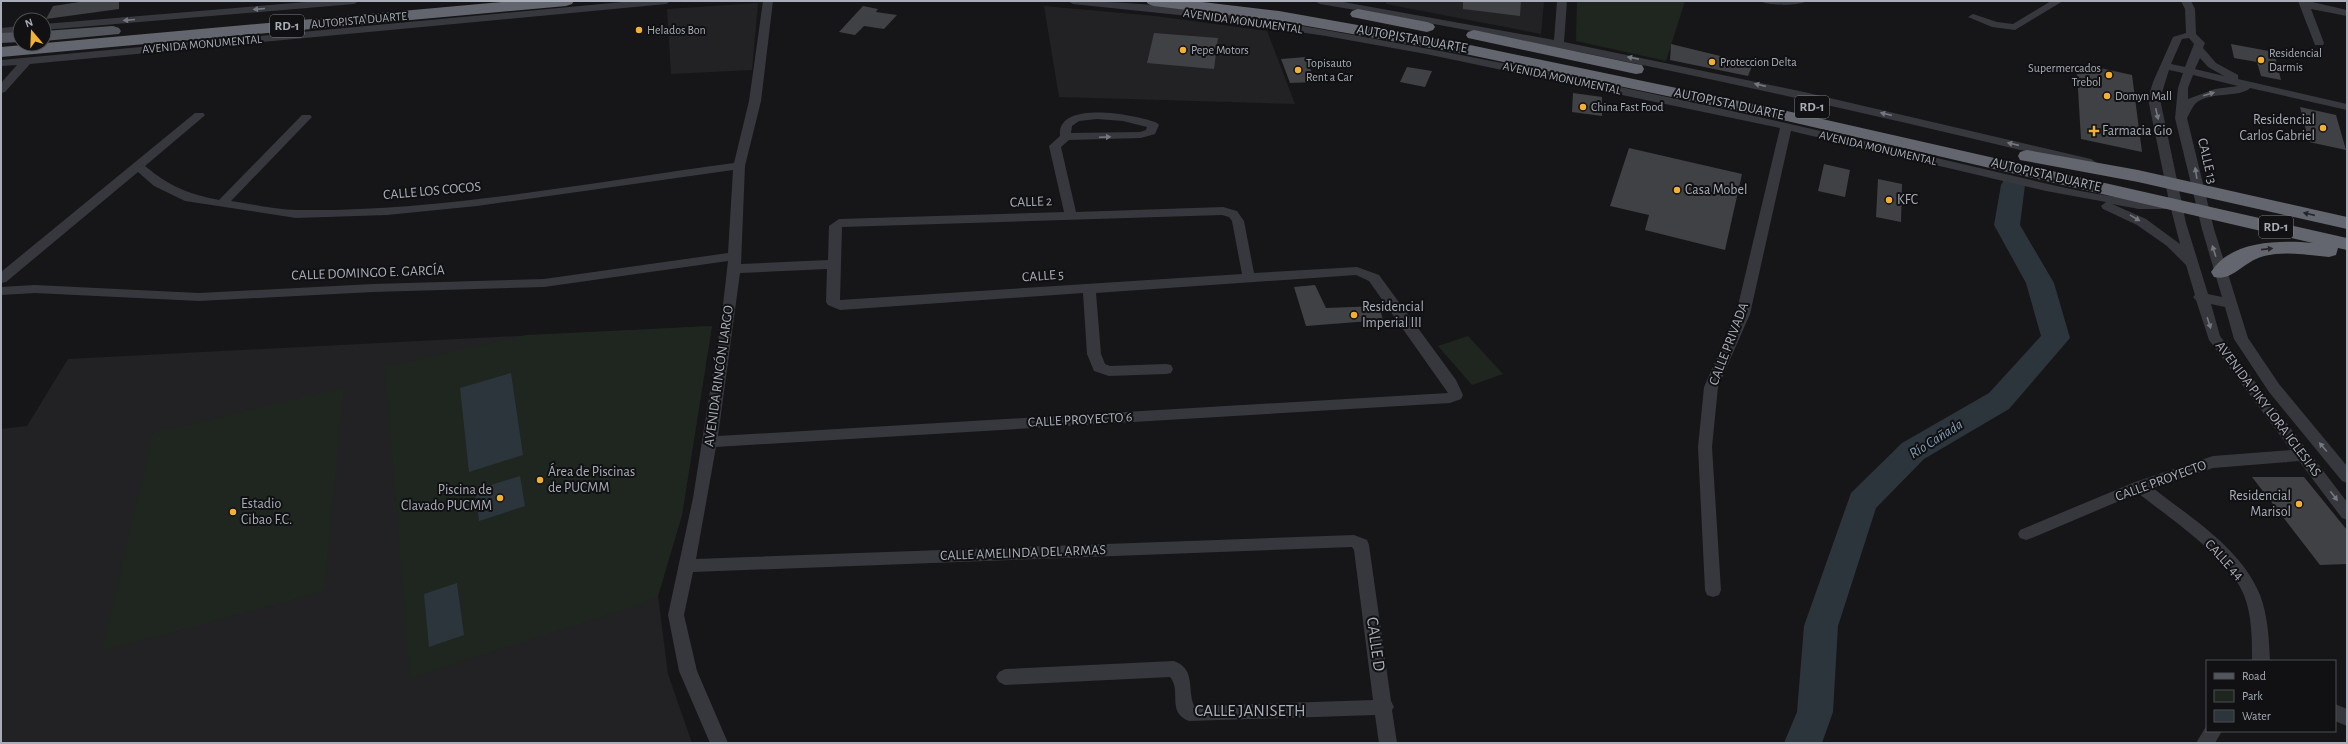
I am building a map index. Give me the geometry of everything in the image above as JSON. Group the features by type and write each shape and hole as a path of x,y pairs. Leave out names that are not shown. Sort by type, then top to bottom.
{"highway":[{"name":"AUTOPISTA DUARTE","path":"52,36 435,1"},
{"name":"AUTOPISTA DUARTE","path":"5,49 566,1"},
{"name":"AUTOPISTA DUARTE","path":"1154,1 1279,16 1478,51 1789,122 1837,128 2178,204 2347,244"},
{"name":"AUTOPISTA DUARTE","path":"1275,1 1386,19 1544,48 2027,156 2173,184 2347,223"},
{"path":"1334,25 1362,40 1389,35"},
{"path":"1789,122 1814,133 1837,128"},
{"path":"2221,272 2240,256 2266,248 2347,251"}],"street":[{"path":"52,26 354,1"},
{"name":"AVENIDA MONUMENTAL","path":"5,49 26,61 666,1"},
{"name":"AVENIDA RINCÓN LARGO","path":"719,743 688,671 676,615 685,566 702,498 734,263 739,166 755,101 768,1"},
{"name":"AVENIDA MONUMENTAL","path":"1072,1 1198,14 1362,40 1789,122"},
{"path":"1320,1 1476,27 1686,69 1899,117 2173,184"},
{"path":"1559,43 1562,1"},
{"path":"1766,1 1801,1"},
{"path":"1973,17 2000,26 2015,27 2058,1"},
{"path":"2186,1 2190,9 2191,35 2200,43 2198,49 2212,65 2256,87"},
{"path":"2304,3 2347,13"},
{"path":"2304,3 2319,43"},
{"path":"1,31 12,30"},
{"name":"AVENIDA PIKY LORA IGLESIAS","path":"2191,35 2178,37 2158,82 2154,99 2200,298 2214,337 2347,513"},
{"name":"CALLE 13","path":"2198,49 2183,88 2181,118 2195,170 2198,190 2205,211"},
{"path":"1,90 26,61"},
{"path":"2166,66 2347,107"},
{"path":"2181,118 2192,101 2219,92 2256,87"},
{"path":"1,279 199,115"},
{"path":"222,204 306,117"},
{"path":"1066,137 1065,131 1067,124 1075,118 1125,117 1144,120 1153,125 1151,132 1140,135 1066,137 1055,146 1071,215"},
{"name":"CALLE PRIVADA","path":"1713,590 1705,447 1712,387 1743,314 1789,122"},
{"name":"AVENIDA MONUMENTAL","path":"1814,133 2046,187 2139,205 2159,206 2178,204"},
{"name":"CALLE LOS COCOS","path":"137,165 158,183 189,198 296,214 386,211 478,202 739,166"},
{"name":"AVENIDA MONUMENTAL","path":"2046,187 2128,213 2170,240 2191,263"},
{"name":"AVENIDA PIKY LORA IGLESIAS","path":"2205,211 2208,229 2241,339 2252,358 2347,477"},
{"name":"CALLE 2","path":"833,264 835,226 839,223 1071,215 1229,212 1238,221 1249,279"},
{"name":"CALLE DOMINGO E. GARCÍA","path":"1,291 39,289 199,297 365,289 544,284 734,263 833,264"},
{"name":"CALLE 5","path":"833,264 833,302 840,305 1357,271 1374,278 1451,384 1456,395 1450,398"},
{"path":"1089,289 1094,354 1099,368 1109,371 1166,369"},
{"path":"2200,298 2229,303"},
{"name":"CALLE PROYECTO 6","path":"710,442 1450,398"},
{"name":"CALLE PROYECTO","path":"2026,534 2140,486 2213,462 2303,455"},
{"name":"CALLE 44","path":"2140,486 2204,538 2229,562 2247,586 2256,608 2261,631 2261,660"},
{"name":"CALLE AMELINDA DEL ARMAS","path":"685,566 1350,540 1361,545"},
{"name":"CALLE D","path":"1361,545 1385,707 1388,743"},
{"name":"CALLE JANISETH","path":"1005,677 1174,669 1182,678 1184,708 1189,713 1196,714 1385,707"},
{"path":"2336,712 2347,718"},
{"path":"2205,743 2212,732"}],"shaded area":[{"path":"1386,1 1544,1 1541,34 1386,4"},
{"path":"758,3 752,70 671,74 667,9"},
{"path":"1044,6 1155,16 1267,31 1295,104 1059,97"},
{"path":"712,326 682,515 658,596 668,674 692,743 1,743 1,429 27,426 68,359"}],"green space":[{"path":"1577,1 1685,1 1666,61 1576,41"},
{"name":"Área de Piscinas de PUCMM","path":"712,326 682,515 658,596 639,605 410,678 385,367 527,335"},
{"path":"1468,336 1503,374 1472,385 1438,346"},
{"name":"Estadio Cibao F.C.","path":"344,388 324,591 102,651 153,433"}],"water":[{"path":"511,373 523,455 469,472 460,388"},
{"name":"Piscina de Clavado PUCMM","path":"520,476 525,506 479,521 475,490"},
{"path":"457,583 464,635 429,647 424,594"}],"building":[{"path":"86,1 119,1 119,9 52,18 52,12 50,12 53,6"},
{"path":"1463,1 1521,1 1520,16 1463,9"},
{"path":"863,6 878,9 876,12 897,15 884,29 864,26 855,35 839,32"},
{"name":"Pepe Motors","path":"1154,33 1218,38 1214,69 1147,63"},
{"name":"Proteccion Delta","path":"1671,44 1753,64 1748,76 1670,60"},
{"name":"Residencial Darmis","path":"2231,44 2274,52 2281,80 2261,76 2257,62 2234,58"},
{"name":"Topisauto Rent a Car","path":"1306,57 1315,82 1290,83 1281,59"},
{"name":"Domyn Mall","path":"2091,66 2132,75 2142,152 2081,139 2077,73"},
{"path":"1407,67 1432,71 1425,87 1400,82"},
{"name":"China Fast Food","path":"1573,93 1602,97 1602,116 1572,112"},
{"name":"Residencial Carlos Gabriel","path":"2300,107 2336,115 2346,150 2309,142"},
{"name":"Casa Mobel","path":"1629,148 1742,174 1725,250 1645,230 1649,215 1610,206"},
{"path":"1824,164 1850,170 1845,197 1818,191"},
{"name":"KFC","path":"1878,179 1902,184 1901,222 1876,217"},
{"path":"1315,285 1326,308 1379,306 1383,320 1306,326 1294,287"},
{"name":"Residencial Marisol","path":"2252,477 2304,477 2347,530 2347,564 2320,565"}],"waterway":[{"name":"Río Cañada","path":"1803,743 1815,712 1821,626 1862,502 1913,451 1999,401 2056,338 2040,283 2007,225 2013,185"}],"place":[{"name":"Helados Bon","path":"639,30"},
{"name":"Pepe Motors","path":"1183,50"},
{"name":"Residencial Darmis","path":"2261,60"},
{"name":"Proteccion Delta","path":"1712,62"},
{"name":"Topisauto Rent a Car","path":"1298,70"},
{"name":"Supermercados Trebol","path":"2109,75"},
{"name":"Domyn Mall","path":"2107,96"},
{"name":"China Fast Food","path":"1583,107"},
{"name":"Residencial Carlos Gabriel","path":"2323,128"},
{"name":"Farmacia Gio","path":"2094,131"},
{"name":"Casa Mobel","path":"1677,190"},
{"name":"KFC","path":"1889,200"},
{"name":"Residencial Imperial III","path":"1354,315"},
{"name":"Área de Piscinas de PUCMM","path":"540,480"},
{"name":"Piscina de Clavado PUCMM","path":"500,498"},
{"name":"Residencial Marisol","path":"2299,504"},
{"name":"Estadio Cibao F.C.","path":"233,512"}]}
